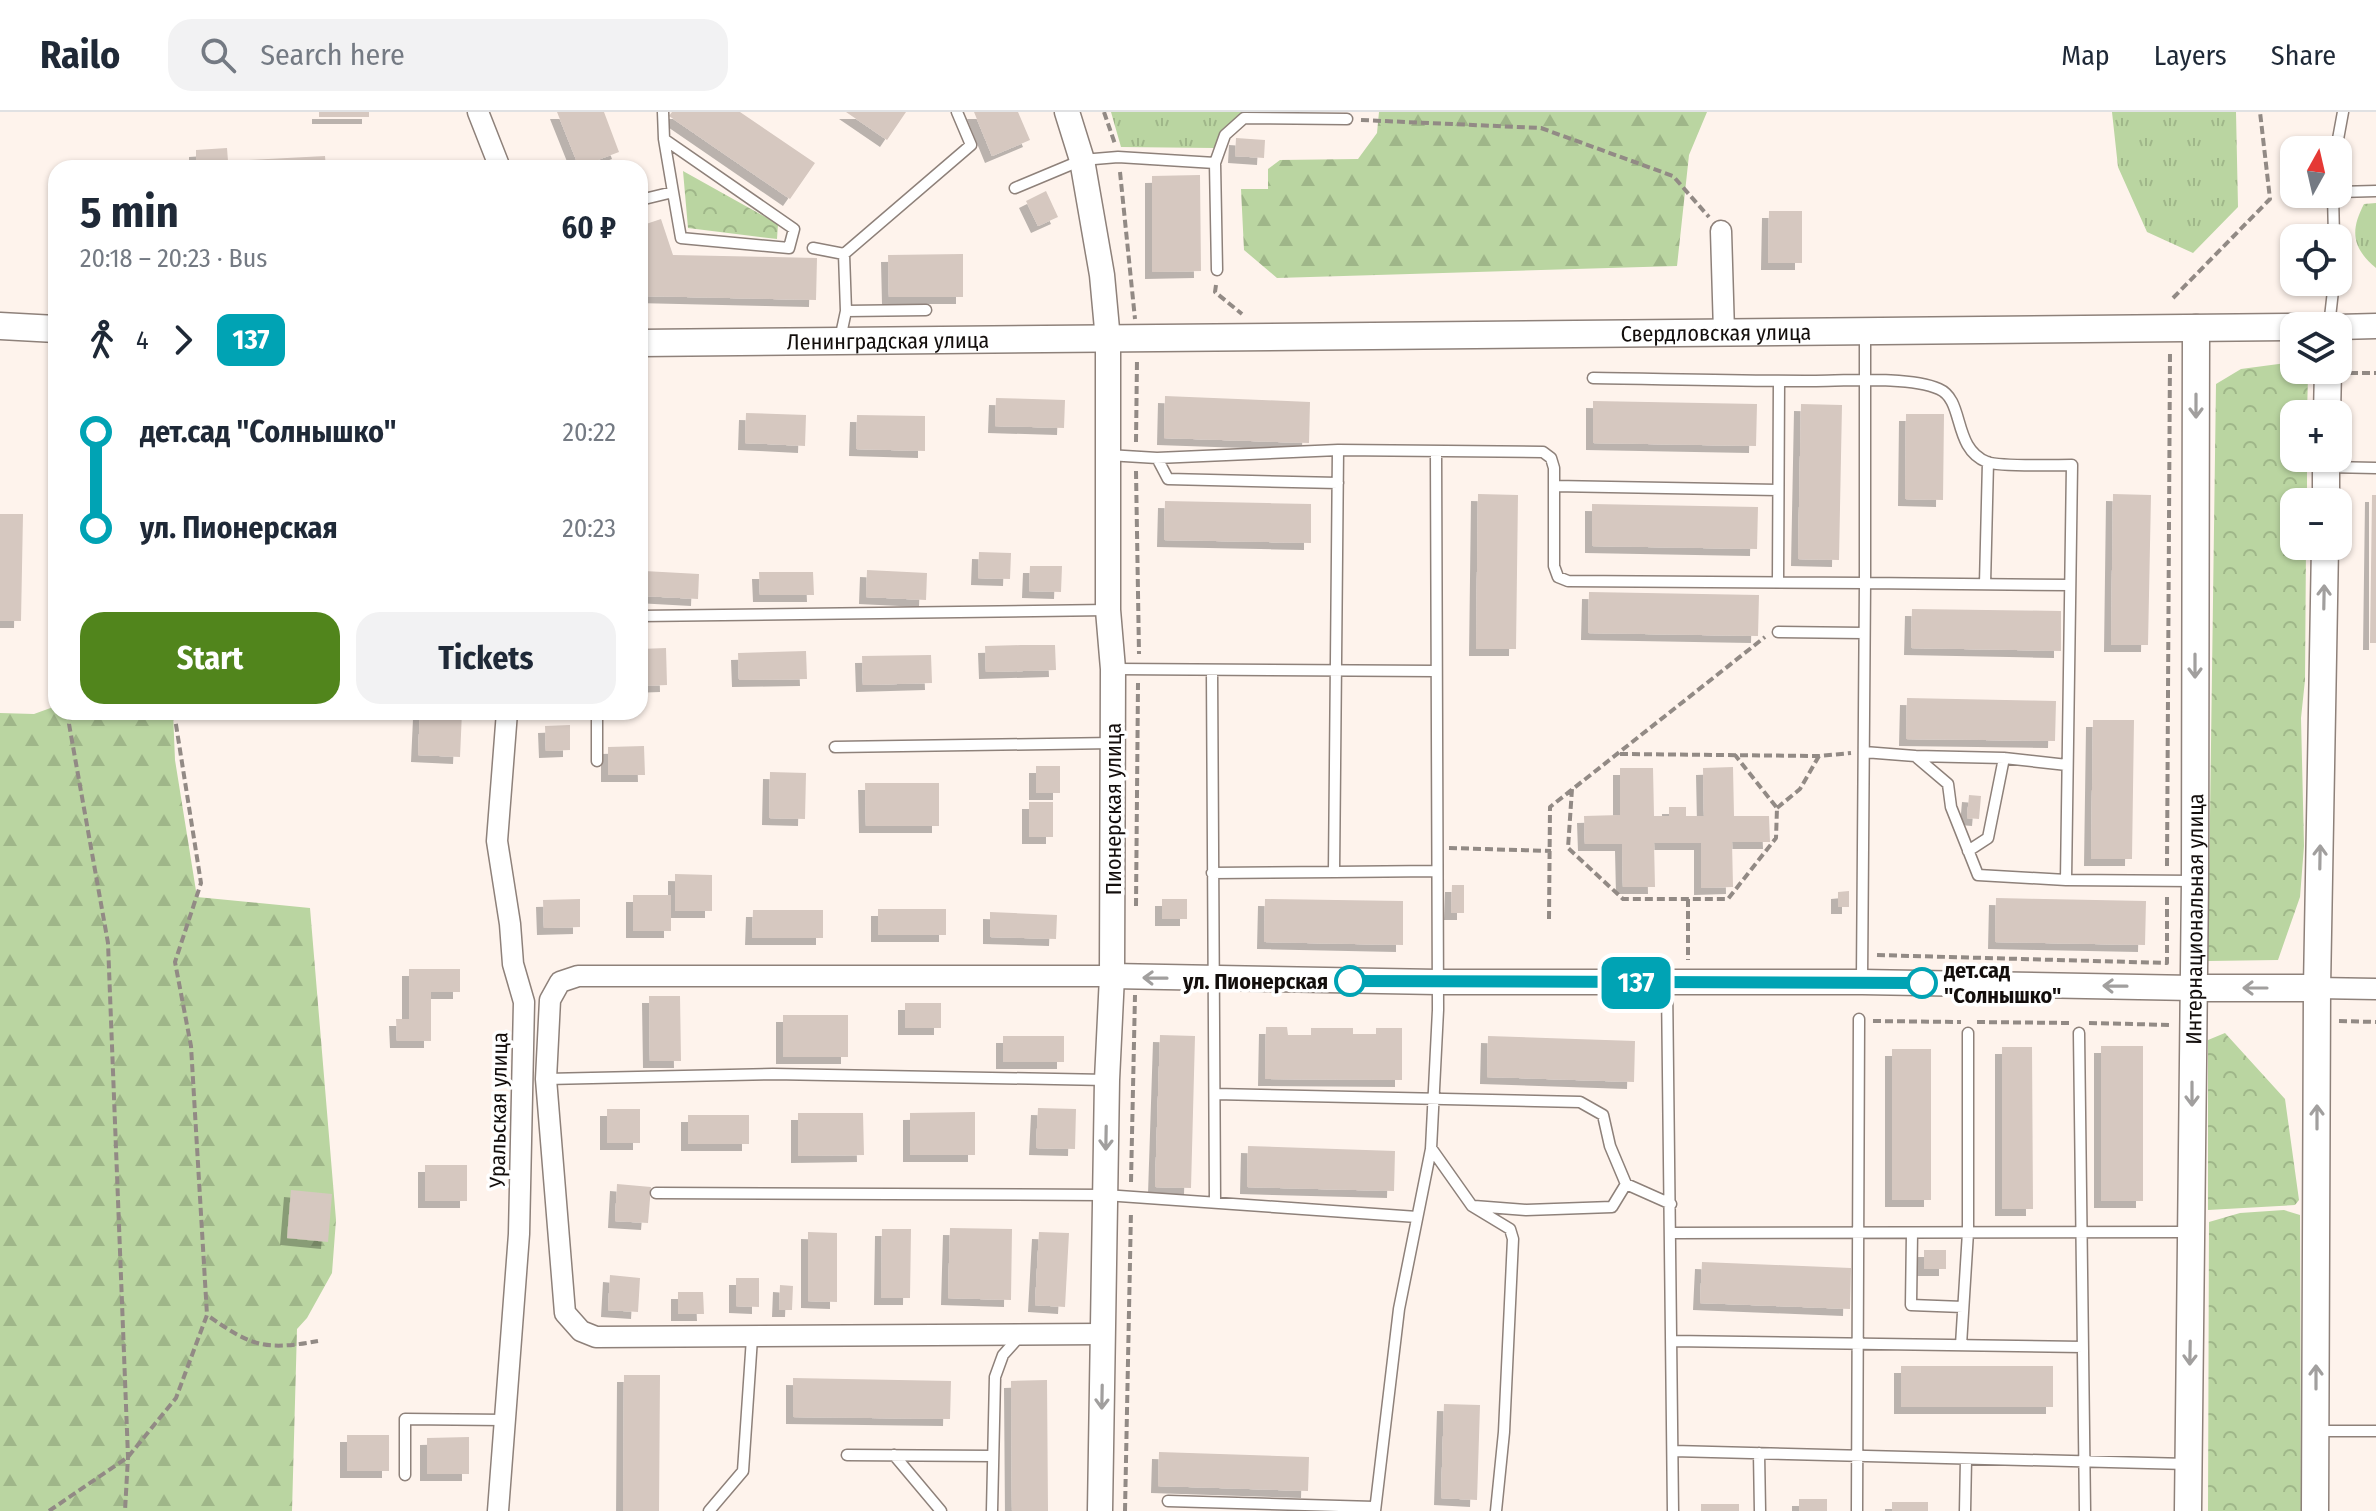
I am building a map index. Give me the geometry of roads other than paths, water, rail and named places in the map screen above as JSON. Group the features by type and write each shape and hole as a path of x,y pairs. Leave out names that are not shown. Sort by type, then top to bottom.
{"main road":[{"path":"0,326 48,329"},
{"name":"Свердловская улица","path":"1137,339 2280,327"},
{"name":"Интернациональная улица","path":"2188,1511 2195,881 2196,328"},
{"name":"Ленинградская улица","path":"648,343 1137,339"},
{"path":"2315,1511 2317,988 2325,560"},
{"path":"2193,988 2317,988"}],"street":[{"path":"478,112 497,160"},
{"name":"Пионерская улица","path":"1067,112 1082,160 1102,275 1108,340 1108,610 1113,669 1112,976 1107,1080 1100,1511"},
{"path":"1721,231 1724,332"},
{"path":"2352,327 2376,326"},
{"name":"Уральская улица","path":"498,1511 519,1234 524,1002 513,964 497,841 506,720"},
{"path":"1103,1334 752,1338 596,1337 581,1331 565,1313 546,1079 550,1000 560,982 578,976 1112,976 2193,988"},
{"path":"2317,988 2376,989"},
{"path":"524,1002 534,1004 550,1000"}],"lane":[{"path":"663,112 664,139 681,238 789,248 794,229 664,139"},
{"path":"844,254 971,145 957,112"},
{"path":"2339,136 2343,112"},
{"path":"1217,270 1215,163 1225,135 1244,118 1347,119"},
{"path":"1015,188 1082,160 1118,157 1215,163"},
{"path":"2352,192 2376,191"},
{"path":"648,198 673,192"},
{"path":"813,248 844,254"},
{"path":"840,340 846,311 844,254"},
{"path":"846,311 926,310"},
{"path":"1862,982 1865,331"},
{"path":"1593,378 1896,382 1942,389 1950,399 1963,440 1973,453 1988,462 2072,465 2066,880"},
{"path":"1778,582 1779,381"},
{"path":"1108,455 1157,458 1338,450 1543,452 1551,458 1554,486 1554,566 1558,577 1568,581 2070,585"},
{"path":"1334,872 1338,450"},
{"path":"1168,1501 1220,1507 1374,1509 1398,1311 1431,1148 1434,1100 1438,1010 1436,451"},
{"path":"1157,458 1168,479 1338,483"},
{"path":"1985,584 1988,462"},
{"path":"2352,465 2376,468"},
{"path":"1554,486 1778,490"},
{"path":"648,616 1108,610"},
{"path":"1774,633 1864,633"},
{"path":"1113,669 1436,671"},
{"path":"1212,670 1215,1203"},
{"path":"597,720 597,761"},
{"path":"835,747 1113,743"},
{"path":"1864,752 2004,758 2067,765"},
{"path":"1915,756 1948,784 1951,807 1978,875 2066,880 2195,881"},
{"path":"1968,851 1988,838 2004,758"},
{"path":"1212,873 1436,871"},
{"path":"1667,984 1673,1511"},
{"path":"1857,1511 1859,1019"},
{"path":"1961,1345 1968,1232 1968,1033"},
{"path":"2079,1033 2085,1511"},
{"path":"546,1079 773,1074 1107,1080"},
{"path":"1215,1094 1580,1102 1603,1115 1610,1146 1626,1184 1671,1204"},
{"path":"1431,1148 1472,1206 1510,1229 1513,1239 1504,1432 1496,1511"},
{"path":"1472,1206 1526,1210 1612,1207 1626,1184"},
{"path":"656,1193 1105,1195 1417,1217"},
{"path":"1671,1233 2191,1231"},
{"path":"1912,1233 1911,1305 1963,1307"},
{"path":"992,1511 995,1377 1003,1355 1023,1333"},
{"path":"709,1511 743,1471 752,1338"},
{"path":"1672,1341 2083,1347"},
{"path":"405,1475 405,1419 505,1420"},
{"path":"2316,1431 2376,1431"},
{"path":"1673,1451 2189,1464"},
{"path":"1759,1453 1760,1511"},
{"path":"847,1455 993,1456"},
{"path":"894,1455 941,1511"},
{"path":"1965,1511 1966,1459"}],"place":[{"name":"ул. Пионерская","path":"1350,981"},
{"name":"дет.сад \"Солнышко\"","path":"1922,983"}]}
